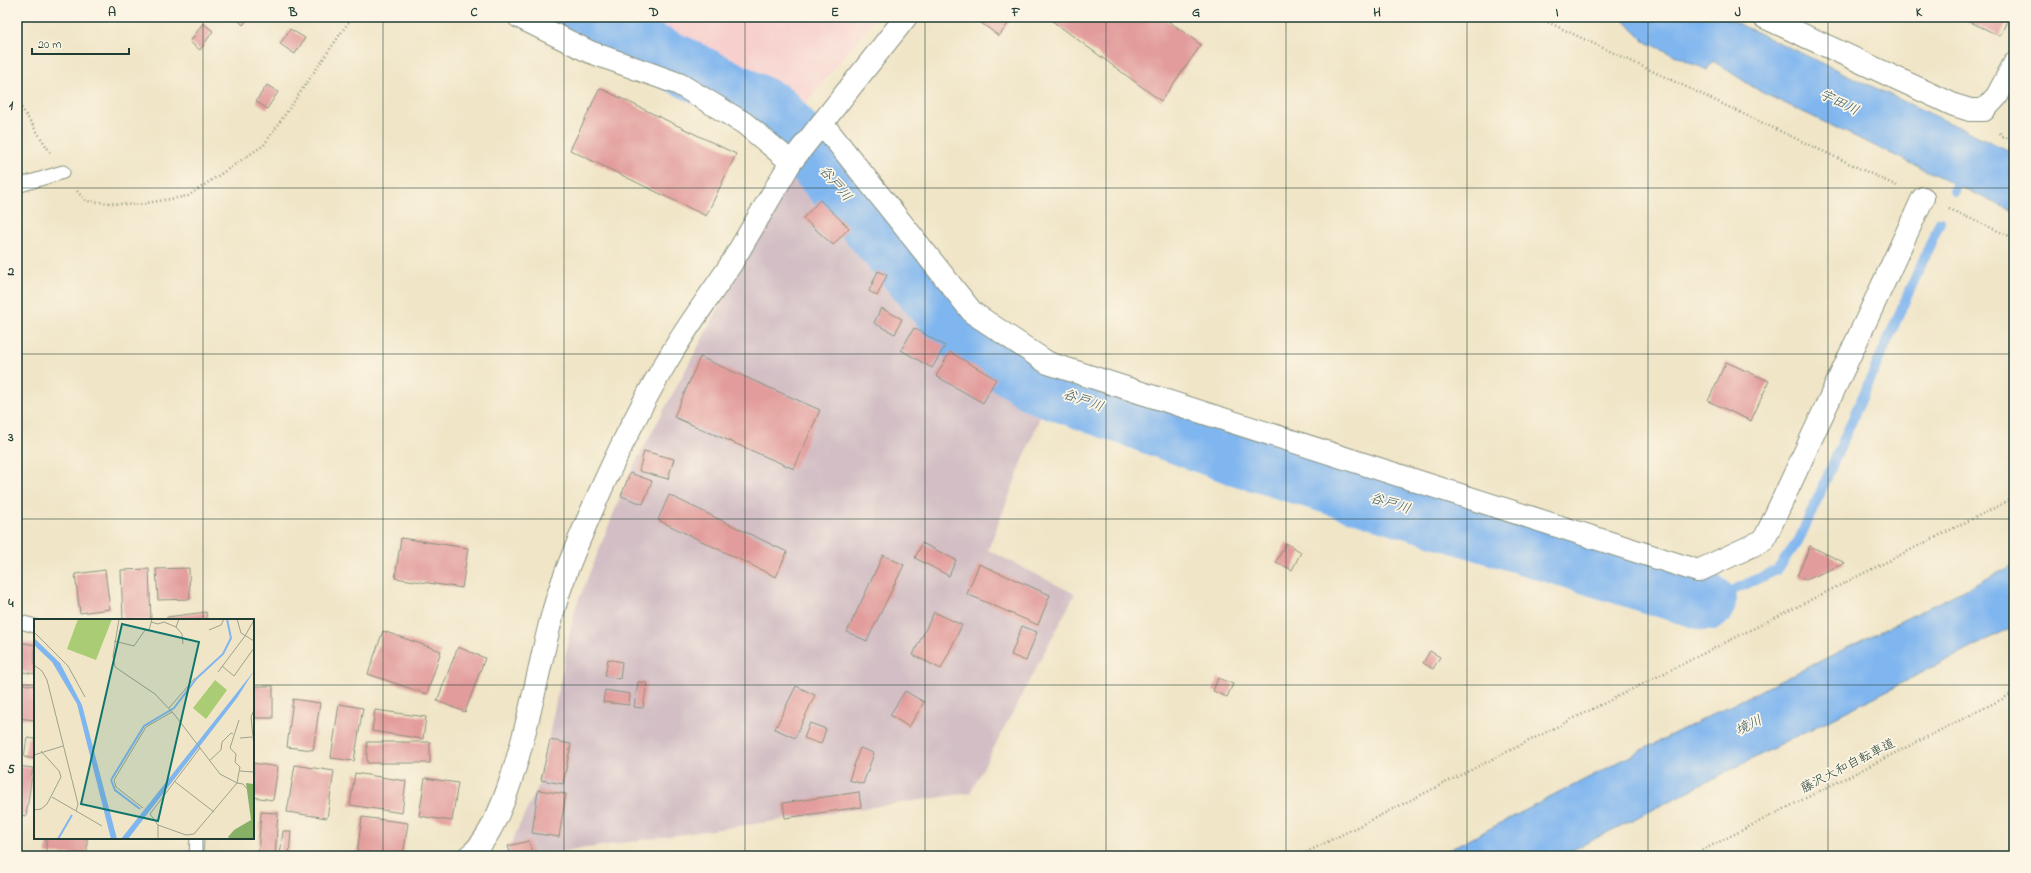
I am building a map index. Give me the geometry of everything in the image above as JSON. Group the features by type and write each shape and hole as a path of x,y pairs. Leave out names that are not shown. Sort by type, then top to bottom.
{"street":[{"path":"519,17 590,52 679,84 744,123 791,162"},
{"path":"469,856 476,851 494,824 508,790 551,619 576,548 621,445 673,351 731,264 791,162 906,17"},
{"path":"1764,17 1947,102 1970,110 1984,110 1993,101 2014,64"},
{"path":"816,130 973,313 1048,363 1698,570 1764,540 1923,198"}],"lane":[{"path":"17,186 63,172"},
{"path":"17,621 34,626"},
{"path":"196,839 196,856"}],"path":[{"path":"17,101 63,172 86,201 136,205 188,196 264,145 352,17"},
{"path":"1537,17 1923,198 2014,238"},
{"path":"1298,856 2014,498"},
{"name":"藤沢大和自転車道","path":"1691,856 2014,693"}],"shaded area":[{"path":"635,17 876,17 804,106 686,37"},
{"path":"811,137 869,224 964,336 1047,399 988,550 1075,594 970,793 531,856 505,856 539,784 575,609 630,473"}],"water":[{"name":"宇田川","path":"1621,17 1724,17 2014,153 2014,212 1761,92 1713,61 1707,70 1644,41"},
{"name":"境川","path":"2014,565 2014,626 1561,856 1437,856 1671,735"}],"building":[{"path":"235,17 249,17 243,25"},
{"path":"973,17 1013,17 999,36"},
{"path":"1047,17 1163,17 1201,45 1161,101"},
{"path":"1960,17 2009,17 2000,36"},
{"path":"203,23 213,31 200,50 190,42"},
{"path":"290,29 305,38 295,54 280,44"},
{"path":"267,85 278,92 267,109 256,101"},
{"path":"600,88 736,154 706,216 570,150"},
{"path":"820,200 849,228 833,245 803,218"},
{"path":"878,271 887,275 877,296 869,291"},
{"path":"881,308 902,319 895,334 874,323"},
{"path":"914,328 945,346 932,368 901,350"},
{"path":"950,352 996,379 983,403 936,376"},
{"path":"700,357 820,410 794,469 674,417"},
{"path":"1726,362 1769,381 1751,421 1708,401"},
{"path":"644,451 674,459 668,479 639,471"},
{"path":"630,473 652,481 643,504 621,496"},
{"path":"669,495 787,552 776,577 658,520"},
{"path":"401,538 468,548 462,588 395,578"},
{"path":"922,543 956,560 949,576 915,558"},
{"path":"1286,543 1301,552 1292,570 1276,562"},
{"path":"1810,546 1845,563 1806,580 1797,576"},
{"path":"883,555 904,565 867,641 847,632"},
{"path":"979,564 1050,595 1038,625 967,594"},
{"path":"189,568 190,599 158,600 156,569"},
{"path":"149,569 151,619 123,619 121,570"},
{"path":"105,570 110,609 80,613 75,574"},
{"path":"206,612 207,619 167,619 167,617"},
{"path":"934,612 962,625 941,669 913,655"},
{"path":"1022,626 1037,632 1026,661 1011,655"},
{"path":"383,631 441,651 427,694 368,674"},
{"path":"19,642 34,645 34,674 17,671"},
{"path":"458,647 485,658 465,712 437,701"},
{"path":"1430,651 1440,657 1433,669 1423,663"},
{"path":"608,659 622,662 620,679 605,676"},
{"path":"1218,678 1233,684 1227,697 1213,691"},
{"path":"638,682 647,683 643,708 634,707"},
{"path":"17,683 34,686 34,720 17,718"},
{"path":"254,686 273,686 273,718 254,718"},
{"path":"796,686 815,695 795,738 775,729"},
{"path":"605,690 630,694 629,705 603,702"},
{"path":"905,691 924,702 909,727 890,715"},
{"path":"293,699 320,703 313,750 287,747"},
{"path":"339,704 363,708 354,761 331,758"},
{"path":"375,710 426,717 423,739 372,731"},
{"path":"810,723 826,729 821,744 804,738"},
{"path":"27,738 34,739 34,759 24,757"},
{"path":"550,740 571,744 563,784 541,780"},
{"path":"367,742 430,742 430,763 367,763"},
{"path":"860,748 874,753 863,784 849,780"},
{"path":"254,763 278,767 273,800 254,797"},
{"path":"295,765 334,771 327,818 287,812"},
{"path":"17,766 33,768 26,816 17,814"},
{"path":"355,773 406,781 402,813 350,805"},
{"path":"425,778 458,783 452,821 419,816"},
{"path":"538,790 566,794 559,837 532,833"},
{"path":"859,792 861,807 785,818 783,803"},
{"path":"261,812 278,813 275,856 258,855"},
{"path":"362,817 408,823 403,856 374,856 357,853"},
{"path":"283,831 291,831 289,856 280,856"},
{"path":"46,839 87,839 87,854 46,854"},
{"path":"529,841 532,853 511,856 508,846"}],"waterway":[{"name":"谷戸川","path":"571,17 678,64 774,112 964,336 1037,384 1233,455 1707,602"},
{"path":"1954,191 1960,172"},
{"path":"1707,602 1777,570 1799,540 1940,222"}]}
